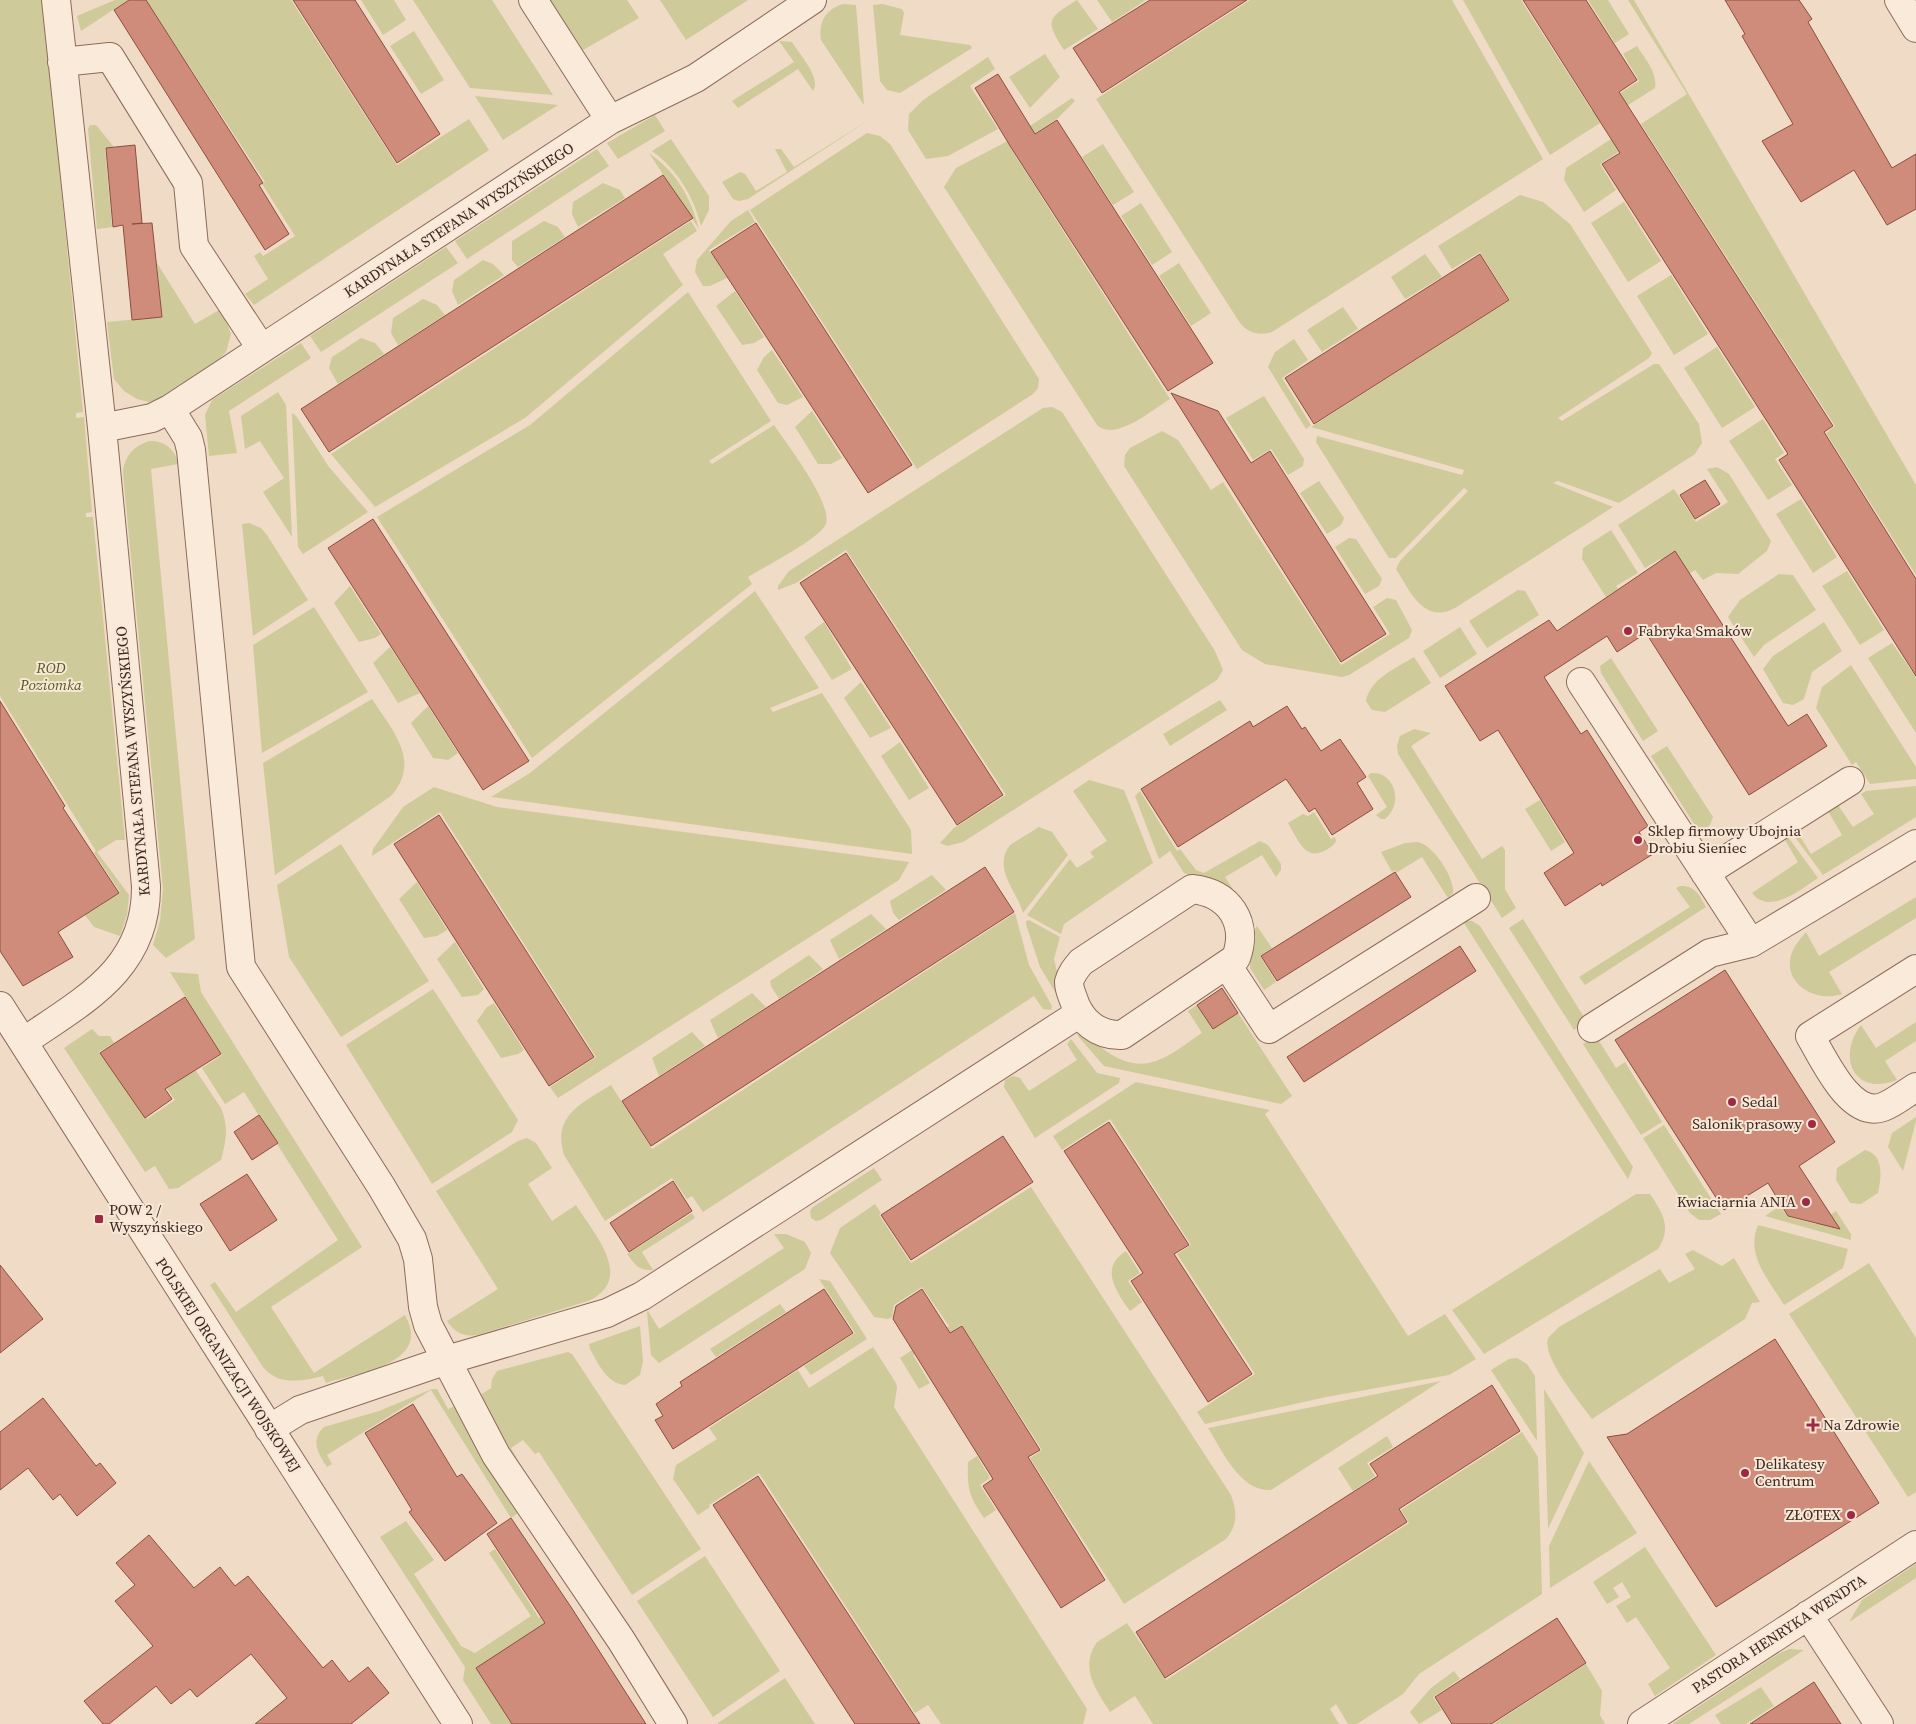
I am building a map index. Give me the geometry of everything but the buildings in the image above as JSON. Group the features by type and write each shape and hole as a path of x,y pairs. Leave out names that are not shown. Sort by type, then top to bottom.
{"street":[{"name":"KARDYNAŁA STEFANA WYSZYŃSKIEGO","path":"23,1042 68,1010 115,972 132,947 146,909 146,886 102,428 56,0"},
{"path":"533,0 610,120"},
{"name":"KARDYNAŁA STEFANA WYSZYŃSKIEGO","path":"102,428 152,418 170,409 610,120 696,78 812,0"},
{"path":"1900,0 1916,28"},
{"path":"62,62 110,57 188,183 194,246 261,348"},
{"path":"170,409 188,438 191,450 241,967 381,1186 412,1239 418,1259 423,1307 428,1325 496,1456 620,1640 672,1724"},
{"path":"1581,682 1750,943"},
{"path":"1705,872 1850,781"},
{"path":"1592,1028 1710,953 1750,943 1916,844"},
{"path":"1192,889 1207,890 1218,896 1231,910 1241,926 1242,941 1236,958 1227,965 1122,1035 1110,1036 1090,1026 1080,1013 1069,984 1077,966 1192,889"},
{"path":"1227,965 1269,1029 1476,898"},
{"path":"1907,1092 1883,1107 1863,1108 1855,1103 1810,1036 1916,969"},
{"name":"POLSKIEJ ORGANIZACJI WOJSKOWEJ","path":"0,1006 458,1724"},
{"path":"269,1429 300,1410 447,1360 607,1314 642,1296 1080,1013"},
{"name":"PASTORA HENRYKA WENDTA","path":"1642,1724 1916,1545"},
{"path":"1808,1615 1879,1724"}],"green space":[{"name":"ROD Poziomka","path":"0,0 43,0 83,412 76,413 76,418 84,417 92,512 86,513 86,517 93,517 125,840 116,840 97,852 129,895 127,915 120,936 94,927 85,915 120,892 94,853 96,851 0,696"},
{"path":"115,0 128,0 81,31 77,16"},
{"path":"146,0 291,0 397,165 469,119 489,150 254,305 245,294 268,279 254,256 260,252 263,256 295,236 262,184 265,182"},
{"path":"361,0 394,0 406,20 383,35"},
{"path":"413,0 492,0 553,95 470,88"},
{"path":"550,0 627,0 639,18 583,50"},
{"path":"660,0 748,0 686,40"},
{"path":"1077,0 1098,29 1064,50 1054,32 1052,20 1060,11"},
{"path":"1097,0 1146,0 1112,22"},
{"path":"1250,0 1452,0 1543,159 1272,332 1263,334 1254,333 1240,323 1096,99"},
{"path":"1463,0 1521,0 1592,111 1639,81 1623,54 1637,46 1653,72 1655,88 1550,155"},
{"path":"1588,0 1608,0 1629,34 1615,43"},
{"path":"1628,0 1634,0 1916,485 1916,575 1826,433 1835,426 1641,124 1687,94"},
{"path":"843,4 856,5 864,105 821,40 820,33 824,17 832,9"},
{"path":"882,4 902,9 904,13 900,35 970,45 972,48 900,93 887,90 880,81 873,5"},
{"path":"414,31 444,80 421,94 390,46"},
{"path":"779,41 792,42 804,59 814,80 815,86 813,91 798,69 738,108 732,101 794,62"},
{"path":"1045,54 1060,77 1030,108 1009,77"},
{"path":"988,57 995,69 970,86 998,129 948,156 926,159 908,130 909,114 923,100"},
{"path":"475,96 558,105 503,140"},
{"path":"1072,98 1075,101 1058,118 1011,149 1170,399 1144,417 1113,430 1097,425 944,187 956,168 1006,142"},
{"path":"655,115 665,131 618,159 607,143"},
{"path":"872,118 748,199 739,201 733,199 722,182 740,172 745,174 756,191 787,172 775,149 781,149 794,167"},
{"path":"1639,123 1647,134 1600,164 1616,190 1584,212 1564,180 1566,168"},
{"path":"90,125 96,125 114,147 105,148 112,227 97,229 88,129"},
{"path":"867,133 880,136 890,144 1039,379 1038,388 1033,394 917,469 750,210"},
{"path":"671,139 709,196 709,210 701,226 694,205 683,184 669,166 652,151"},
{"path":"1103,144 1134,192 1113,205 1082,157"},
{"path":"597,149 609,166 467,259 455,241"},
{"path":"649,153 667,168 681,186 692,206 699,229"},
{"path":"603,183 620,190 625,198 578,227 572,214 573,202"},
{"path":"1520,195 1543,202 1570,224 1652,353 1649,358 1558,418 1562,421 1654,364 1659,364 1699,424 1702,443 1695,454 1619,503 1558,481 1553,483 1613,507 1455,608 1444,612 1435,612 1426,609 1419,603 1396,569 1400,561 1468,491 1464,488 1396,558 1389,558 1316,442 1317,436 1462,475 1464,470 1311,427 1510,300 1480,252 1452,269 1438,246"},
{"path":"1624,202 1661,261 1628,282 1591,223"},
{"path":"1141,203 1172,252 1152,265 1121,216"},
{"path":"748,210 755,222 709,250 727,278 710,286 703,286 695,272 697,260 731,221"},
{"path":"544,221 558,227 565,237 518,267 512,260 512,241"},
{"path":"691,221 697,231 663,254 683,285 525,418 375,507 331,454"},
{"path":"446,247 458,263 321,352 310,336"},
{"path":"1425,254 1442,277 1405,299 1391,277"},
{"path":"483,260 493,264 504,275 458,305 452,291 454,280"},
{"path":"157,263 195,324 221,309 231,334 226,352 217,361 158,399 149,402 137,399 124,391 114,379 107,322 162,317"},
{"path":"1179,263 1211,313 1191,326 1159,276"},
{"path":"1671,275 1708,334 1674,355 1637,296"},
{"path":"735,291 764,337 754,343 742,345 716,306"},
{"path":"688,292 771,421 709,461 712,464 774,425 817,490 826,517 825,526 801,546 748,577 752,584 532,758 377,517 530,425"},
{"path":"423,299 437,305 445,315 398,345 391,333 393,318"},
{"path":"1343,307 1358,329 1322,352 1307,330"},
{"path":"361,338 375,343 384,354 338,384 329,368 332,357"},
{"path":"1294,339 1308,360 1282,378 1311,425 1306,429 1268,367 1275,352"},
{"path":"301,343 311,358 229,411 237,453 209,456 205,415 212,400"},
{"path":"1717,347 1755,407 1722,428 1684,368"},
{"path":"772,350 803,397 787,405 778,403 757,370 764,357"},
{"path":"278,392 286,405 292,537 263,492 284,478 260,441 245,449 241,416"},
{"path":"1264,396 1304,459 1303,466 1288,475 1271,449 1253,460 1226,418"},
{"path":"1052,407 1062,412 1215,651 1223,670 1217,680 963,842 947,846 940,843 954,828 1006,795 846,550 796,583 778,590 778,586 789,571 1043,408"},
{"path":"812,411 842,458 831,464 818,464 795,427"},
{"path":"292,413 296,416 329,467 368,512 303,554 298,547"},
{"path":"1763,419 1784,453 1775,459 1792,485 1768,500 1729,441"},
{"path":"1162,431 1178,440 1211,490 1223,482 1341,665 1390,634 1373,607 1387,598 1396,600 1412,630 1409,638 1349,675 1342,677 1265,664 1242,650 1124,466 1125,455 1130,448"},
{"path":"150,441 160,442 172,450 178,464 151,469 195,939 166,958 153,945 160,921 163,889 123,474 125,463 130,453"},
{"path":"1717,467 1729,474 1771,541 1767,551 1738,574 1716,573 1703,580 1695,570 1675,583 1660,559 1645,568 1618,525 1674,489 1696,522 1728,502 1707,469"},
{"path":"1319,481 1344,518 1341,525 1327,534 1300,493"},
{"path":"1801,499 1837,557 1813,573 1776,514"},
{"path":"249,523 261,528 267,535 308,600 253,636 242,524"},
{"path":"1611,530 1638,573 1616,586 1618,589 1606,597 1582,559 1583,548"},
{"path":"1349,538 1356,539 1382,579 1379,586 1365,594 1335,547"},
{"path":"1847,571 1884,630 1860,645 1822,586"},
{"path":"1779,574 1793,575 1816,610 1764,645 1754,657 1728,617 1740,600"},
{"path":"350,586 381,634 375,638 359,642 334,603"},
{"path":"1518,590 1525,591 1539,615 1487,648 1469,621"},
{"path":"755,591 819,688 770,708 773,712 822,693 911,830 912,854 491,797 530,773"},
{"path":"314,607 368,692 262,753 253,645"},
{"path":"824,622 852,669 832,680 804,637"},
{"path":"1824,622 1842,651 1812,672 1804,699 1793,705 1783,703 1763,669 1773,656"},
{"path":"1460,627 1477,654 1440,678 1423,651"},
{"path":"1892,643 1916,677 1916,733 1868,658"},
{"path":"390,647 420,693 398,703 373,663"},
{"path":"1414,657 1431,683 1385,712 1372,710 1366,701 1368,693 1373,686 1392,670"},
{"path":"1611,658 1658,731 1643,741 1601,673 1600,666"},
{"path":"1851,665 1916,767 1916,779 1870,784 1856,762 1852,765 1816,708 1822,687"},
{"path":"861,682 891,728 870,738 844,698"},
{"path":"372,699 388,722 401,746 404,770 400,783 391,796 275,875 263,763"},
{"path":"1220,700 1227,710 1170,746 1163,734"},
{"path":"428,706 458,753 448,760 433,758 411,723"},
{"path":"1414,729 1431,733 1411,746 1482,859 1502,846 1505,850 1505,889 1516,908 1502,918 1398,754 1397,746 1400,736"},
{"path":"900,742 929,788 909,800 881,756"},
{"path":"1667,746 1713,817 1710,825 1703,831 1696,827 1651,756"},
{"path":"1371,773 1386,777 1394,790 1394,805 1391,813 1385,819 1381,819 1376,815 1387,807 1368,776"},
{"path":"1089,780 1124,790 1153,863 1064,924 1061,934 1027,915 1070,859 1077,868 1094,857 1090,852 1107,841 1073,791"},
{"path":"1916,786 1916,817 1823,875 1792,833 1796,830 1811,854 1842,835 1828,811 1838,805 1853,827 1874,814 1861,794 1866,791"},
{"path":"434,787 497,807 909,862 899,880 558,1098 550,1087 596,1057 440,812 372,856 373,849 403,807"},
{"path":"1140,791 1177,851 1180,849 1196,870 1204,873 1260,841 1268,845 1281,864 1281,870 1276,877 1262,855 1225,877 1236,894 1219,885 1184,873 1170,851 1159,859 1135,796"},
{"path":"1540,800 1565,842 1551,851 1525,809"},
{"path":"1314,812 1331,839 1335,837 1336,841 1324,851 1311,853 1298,841 1288,823 1303,814 1308,816"},
{"path":"1039,827 1052,832 1068,855 1023,913 1005,871 1005,854 1010,845"},
{"path":"1788,837 1818,878 1785,898 1768,902 1759,899 1752,893 1798,862 1785,840"},
{"path":"1417,842 1430,849 1447,871 1453,887 1453,893 1448,898 1422,857 1396,873 1395,870 1392,872 1381,852 1405,843"},
{"path":"341,844 429,981 341,1037 289,957 277,885"},
{"path":"932,875 946,890 899,920 893,913 890,901"},
{"path":"417,882 447,930 437,936 424,938 399,899"},
{"path":"1680,886 1693,889 1706,907 1585,985 1579,977 1690,907 1676,888"},
{"path":"1916,897 1916,918 1829,972 1842,994 1822,996 1813,994 1797,983 1792,975 1790,966 1791,955 1795,946 1806,932 1819,956"},
{"path":"1015,913 1029,965 1052,1006 1051,1010 1043,1009 1034,996 703,1212 692,1196 687,1199 672,1178 605,1221 564,1155 561,1141 562,1130 566,1120 580,1105 611,1085 652,1149"},
{"path":"871,914 886,929 839,959 830,940"},
{"path":"1523,919 1587,1022 1574,1030 1509,928"},
{"path":"1029,920 1060,937 1054,959 1063,997 1060,1000 1040,967 1026,924 1026,921"},
{"path":"1462,920 1472,921 1480,926 1633,1167 1628,1179"},
{"path":"1257,926 1272,948 1260,956 1276,982 1264,990 1250,968 1251,934"},
{"path":"455,942 484,989 478,995 462,997 437,959"},
{"path":"809,955 823,969 779,999 770,981"},
{"path":"170,972 198,974 201,992 362,1247 271,1307 314,1373 405,1315 411,1332 409,1345 388,1364 326,1383 323,1376 299,1380 283,1380 276,1377 263,1367 210,1285 215,1282 236,1312 338,1240 244,1092 225,1104 202,1068 222,1055"},
{"path":"433,989 518,1120 512,1132 432,1184 346,1045"},
{"path":"752,993 766,1007 718,1038 710,1020"},
{"path":"494,1003 524,1050 518,1054 501,1058 477,1021 487,1007"},
{"path":"1197,1005 1213,1029 1238,1013 1292,1096 1281,1104 1104,1066 1077,1035 1089,1038 1120,1059 1133,1063 1157,1061 1168,1056 1202,1033 1188,1011"},
{"path":"1916,1022 1916,1041 1885,1061 1897,1080 1882,1084 1870,1083 1861,1079 1854,1071 1850,1061 1850,1050 1861,1025 1876,1048"},
{"path":"92,1029 99,1036 110,1036 114,1043 99,1052 147,1119 175,1100 149,1064 178,1044 224,1115 226,1134 221,1160 178,1188 169,1189 155,1166 145,1172 64,1048"},
{"path":"692,1032 705,1046 659,1076 652,1058"},
{"path":"1596,1036 1616,1068 1625,1062 1662,1122 1641,1135 1583,1044"},
{"path":"1071,1039 1097,1073 1120,1078 1119,1083 1035,1138 1004,1087 1005,1080 1013,1076 1020,1078 1029,1091 1077,1060 1067,1044"},
{"path":"1136,1082 1270,1110 1265,1114 1408,1336 1445,1314 1476,1359 1449,1375 1326,1397 1205,1424 1197,1412 1255,1374 1177,1254 1191,1245 1110,1119 1062,1150 1053,1136"},
{"path":"1916,1117 1903,1171 1888,1147 1892,1133"},
{"path":"1664,1125 1721,1214 1710,1220 1699,1220 1690,1213 1643,1138"},
{"path":"527,1138 536,1143 552,1168 528,1184 552,1221 576,1205 607,1256 610,1269 609,1281 602,1292 588,1301 481,1334 462,1334 447,1321 498,1289 436,1191 518,1141"},
{"path":"1865,1150 1876,1157 1879,1162 1880,1181 1878,1193 1861,1204 1850,1203 1836,1180 1837,1168"},
{"path":"874,1168 882,1180 821,1220 816,1221 811,1218 810,1211 813,1207"},
{"path":"1031,1187 1231,1495 1234,1507 1235,1518 1233,1528 1226,1539 1124,1604 1030,1458 1042,1450 962,1325 913,1355 930,1383 919,1389 900,1358 949,1326 922,1287 894,1305 892,1317 888,1319 874,1317 830,1253 840,1228 875,1204 881,1213 879,1215 911,1263"},
{"path":"1636,1194 1650,1194 1662,1214 1665,1227 1658,1249 1484,1354 1452,1310"},
{"path":"1780,1206 1788,1217 1816,1224 1836,1211 1851,1234 1851,1240 1765,1216"},
{"path":"692,1213 695,1218 642,1252 653,1270 638,1266 627,1254"},
{"path":"1758,1225 1848,1249 1843,1268 1784,1305 1760,1267 1754,1247"},
{"path":"774,1234 786,1234 805,1242 811,1253 805,1269 659,1363 651,1355 647,1312 659,1329 784,1248"},
{"path":"1693,1250 1722,1266 1734,1258 1760,1302 1752,1303 1745,1319 1592,1419 1556,1368 1548,1347 1548,1338 1559,1327 1660,1269 1669,1283 1695,1269 1685,1254"},
{"path":"1126,1251 1140,1273 1128,1281 1142,1302 1130,1311 1115,1288 1112,1272 1113,1265"},
{"path":"1869,1263 1916,1338 1916,1492 1908,1497 1789,1314"},
{"path":"819,1279 830,1281 867,1339 811,1375 804,1366 855,1333"},
{"path":"780,1304 786,1312 716,1357 710,1349"},
{"path":"640,1326 643,1361 640,1375 625,1385 618,1383 603,1372 589,1344"},
{"path":"873,1347 896,1383 894,1407 1087,1709 1083,1724 941,1724 928,1705 915,1713 759,1473 709,1505 710,1507 698,1515 673,1479 676,1465 717,1439 709,1428 798,1370 809,1388"},
{"path":"568,1352 572,1354 701,1549 632,1595 539,1452 535,1454 523,1440 511,1448 520,1464 500,1433 482,1399 482,1394 491,1388 492,1379 497,1371"},
{"path":"1517,1358 1527,1364 1535,1376 1537,1441 1491,1370 1509,1359"},
{"path":"1441,1381 1271,1490 1260,1489 1241,1477 1226,1458 1208,1428"},
{"path":"432,1389 437,1389 448,1409 455,1406 476,1448 518,1513 511,1518 431,1390 327,1455 332,1464 327,1467 318,1452 316,1442 324,1427 379,1411"},
{"path":"1544,1389 1584,1453 1548,1529"},
{"path":"1522,1432 1538,1457 1542,1594 1419,1674 1403,1694 1357,1724 1348,1724 1336,1704 1330,1709 1339,1724 1153,1724 1135,1696 1110,1712 1095,1687 1090,1670 1089,1661 1097,1642 1127,1623 1166,1680 1409,1523 1401,1510"},
{"path":"1387,1436 1393,1447 1367,1463 1375,1476 1353,1491 1338,1468"},
{"path":"977,1456 990,1478 980,1485 996,1510 984,1518 972,1498 968,1479 968,1462"},
{"path":"1589,1461 1637,1533 1550,1588 1549,1546"},
{"path":"406,1521 434,1560 414,1574 461,1646 475,1653 531,1616 489,1553 495,1549 539,1618 566,1600 571,1607 476,1668 512,1724 491,1724 463,1680 465,1667 380,1537"},
{"path":"1645,1547 1716,1655 1655,1696 1648,1684 1670,1668 1636,1617 1627,1623 1616,1606 1631,1597 1622,1582 1613,1588 1619,1597 1607,1604 1593,1582"},
{"path":"705,1556 780,1671 713,1717 637,1601"},
{"path":"1916,1564 1916,1578 1849,1622 1862,1600"},
{"path":"1789,1649 1804,1650 1689,1724 1672,1724 1778,1654"},
{"path":"1586,1664 1602,1691 1600,1715 1605,1724 1493,1724"},
{"path":"1454,1671 1460,1679 1433,1697 1442,1710 1419,1724 1410,1712 1431,1688"},
{"path":"785,1678 815,1724 718,1724 718,1723"},
{"path":"1761,1687 1774,1706 1746,1724 1721,1724 1715,1715"}],"place":[{"name":"Fabryka Smaków","path":"1628,631"},
{"name":"Sklep firmowy Ubojnia Drobiu Sieniec","path":"1638,840"},
{"name":"Sedal","path":"1732,1102"},
{"name":"Salonik prasowy","path":"1812,1124"},
{"name":"Kwiaciarnia ANIA","path":"1806,1202"},
{"name":"POW 2 / Wyszyńskiego","path":"99,1219"},
{"name":"Na Zdrowie","path":"1813,1425"},
{"name":"Delikatesy Centrum","path":"1745,1473"},
{"name":"ZŁOTEX","path":"1851,1515"}]}
